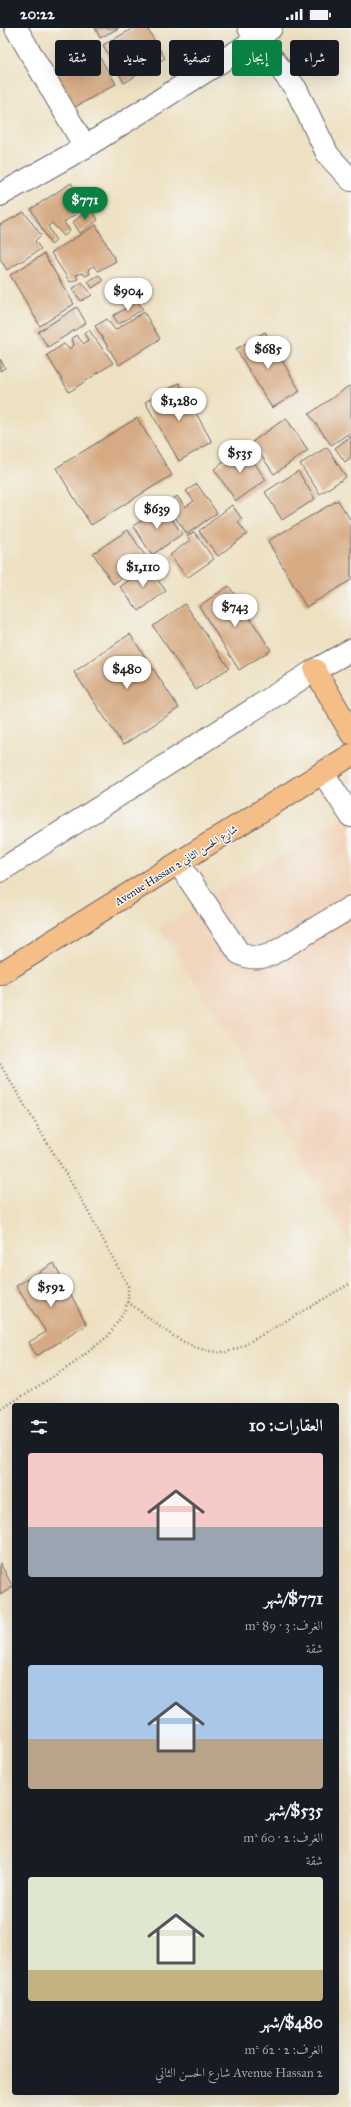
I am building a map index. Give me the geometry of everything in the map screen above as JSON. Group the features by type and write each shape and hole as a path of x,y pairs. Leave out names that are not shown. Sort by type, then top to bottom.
{"main road":[{"path":"315,670 351,733"},
{"name":"Avenue Hassan 2 شارع الحسن الثاني","path":"0,974 179,864 351,755"}],"street":[{"path":"16,28 85,147"},
{"path":"0,195 85,147 259,32 296,89 328,155 351,180"},
{"path":"0,871 315,670 351,650"},
{"path":"323,773 351,816"},
{"path":"179,864 239,953 246,957 263,958 272,954 351,907"}],"path":[{"path":"0,1064 111,1251 128,1286 128,1302 121,1317 108,1336 73,1364 0,1410"},
{"path":"128,1302 175,1338 208,1350 227,1352 243,1346 351,1282"}],"shaded area":[{"path":"351,813 351,1241 349,1242 218,1019 159,928"}],"building":[{"path":"95,28 119,28 100,38"},
{"path":"134,28 147,28 154,40 112,40"},
{"path":"109,42 109,56 103,45"},
{"path":"161,51 165,58 161,60"},
{"path":"101,59 109,73 109,76 111,76 116,84 75,107 55,76 101,76"},
{"path":"120,76 135,76 124,83"},
{"path":"71,183 86,207 64,222 70,231 64,236 52,223 48,226 56,241 51,245 31,209"},
{"path":"90,208 98,220 80,233 73,222"},
{"path":"24,212 41,235 35,241 41,249 7,270 0,259 0,225"},
{"path":"96,225 116,261 98,271 93,266 88,269 90,274 85,276 82,273 76,275 78,279 70,282 51,253"},
{"path":"44,254 74,304 40,326 10,275"},
{"path":"99,275 103,281 92,288 88,281"},
{"path":"82,282 92,295 81,301 72,289"},
{"path":"137,301 143,309 119,324 113,316"},
{"path":"77,307 86,323 48,347 38,332"},
{"path":"144,312 160,339 119,365 95,326 107,319 115,330"},
{"path":"89,330 113,363 69,392 47,355 64,344 69,349 74,345 72,339 76,335 84,344 88,340 84,333"},
{"path":"265,332 300,391 272,408 236,349"},
{"path":"0,359 5,368 0,371"},
{"path":"179,383 212,442 179,461 145,402"},
{"path":"349,386 351,390 351,432 331,445 309,414"},
{"path":"137,418 172,475 91,525 56,468"},
{"path":"286,418 308,450 274,474 252,442"},
{"path":"351,436 351,457 345,462 335,448"},
{"path":"327,447 346,477 320,494 300,464"},
{"path":"244,448 266,480 236,501 214,469"},
{"path":"298,471 315,499 282,520 265,492"},
{"path":"197,484 217,513 187,534 166,504 177,496 185,507 194,501 186,491"},
{"path":"338,500 351,521 351,580 306,607 268,541"},
{"path":"232,505 242,519 238,522 247,534 218,556 199,531"},
{"path":"163,506 182,534 152,555 133,526"},
{"path":"128,530 148,560 113,584 93,553"},
{"path":"194,532 214,559 187,578 170,555 190,540 187,536"},
{"path":"150,564 156,571 153,574 166,591 139,611 120,587"},
{"path":"229,586 271,650 239,670 199,606"},
{"path":"185,604 229,668 196,690 153,626"},
{"path":"130,634 179,708 123,745 74,672"},
{"path":"54,1263 87,1325 36,1356 29,1342 46,1332 16,1286"},
{"path":"0,1563 12,1588 0,1595"}]}
